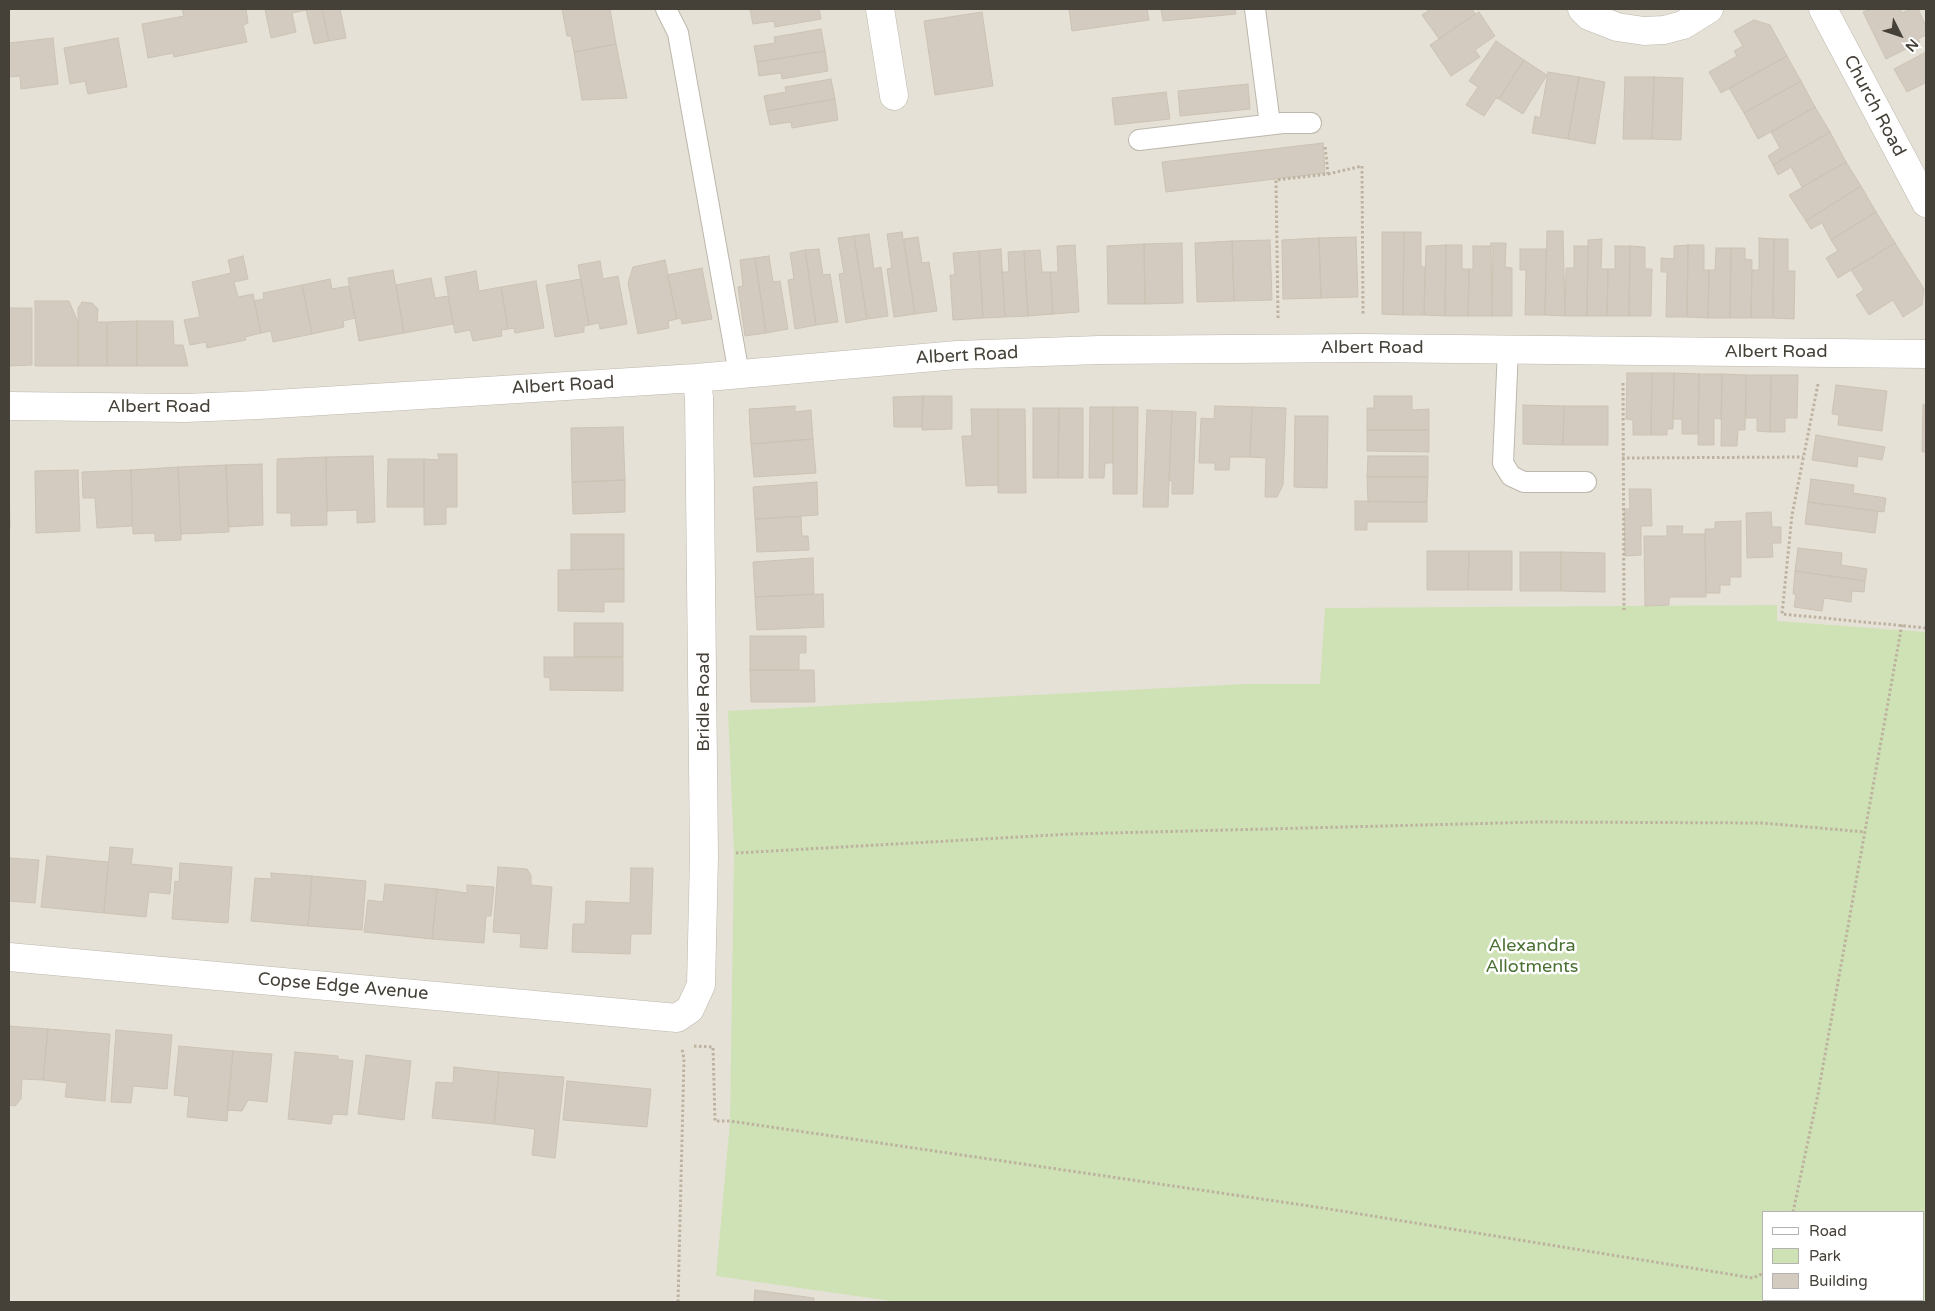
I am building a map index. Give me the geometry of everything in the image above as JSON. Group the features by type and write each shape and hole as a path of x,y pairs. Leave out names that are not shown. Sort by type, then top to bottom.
{"street":[{"path":"880,9 894,96"},
{"path":"1582,9 1589,16 1617,27 1644,31 1664,30 1683,25 1709,9"},
{"name":"Church Road","path":"1823,9 1926,203"},
{"name":"Albert Road","path":"9,406 185,408 696,378 957,355 1278,348 1926,354"},
{"name":"Bridle Road","path":"677,1018 690,1009 701,985 704,857 700,397 696,378"},
{"name":"Copse Edge Avenue","path":"9,957 677,1018"}],"lane":[{"path":"666,9 678,33 739,374"},
{"path":"1255,9 1270,124"},
{"path":"1139,140 1270,124 1311,123"},
{"path":"1508,349 1503,463 1507,470 1511,476 1524,482 1586,482"}],"path":[{"path":"1311,123 1325,142 1328,174"},
{"path":"1278,348 1276,180 1328,174 1362,166 1363,348"},
{"path":"1623,351 1624,610"},
{"path":"1826,352 1792,515 1782,614 1824,616 1926,628"},
{"path":"1622,458 1803,457"},
{"path":"1792,1211 1818,1094 1902,624"},
{"path":"704,857 734,853 838,846 1071,834 1539,822 1763,823 1865,832"},
{"path":"678,1302 684,1059 681,1044 713,1048 715,1121 749,1124 1323,1208 1753,1278 1762,1274"}],"shaded area":[{"path":"9,9 1926,9 1926,1302 9,1302"}],"green space":[{"name":"Alexandra Allotments","path":"1777,605 1777,621 1926,632 1926,1302 898,1302 716,1276 730,1121 734,853 728,711 1244,684 1320,684 1325,608"}],"building":[{"path":"182,9 246,9 248,23 243,25 247,42 174,57 173,53 148,58 142,24 184,16"},
{"path":"265,9 322,9 329,41 314,44 306,10 292,13 296,32 271,38"},
{"path":"322,9 340,9 346,38 329,41"},
{"path":"562,9 610,9 616,44 574,52 571,36 567,36"},
{"path":"819,9 821,19 775,27 774,21 753,24 750,10"},
{"path":"1069,9 1147,9 1149,20 1072,31"},
{"path":"1161,9 1235,9 1236,14 1163,21"},
{"path":"1431,9 1472,9 1475,14 1439,39 1422,15"},
{"path":"1871,9 1900,9 1902,13 1910,9 1918,9 1926,26 1926,35 1918,39 1920,42 1886,59 1863,12"},
{"path":"982,12 993,86 935,95 924,21"},
{"path":"1479,12 1495,36 1475,50 1480,57 1451,76 1430,45"},
{"path":"1754,20 1770,25 1787,56 1721,93 1709,72 1737,56 1734,51 1743,46 1734,31"},
{"path":"821,29 825,51 757,62 754,46 775,43 774,37"},
{"path":"53,38 58,84 21,89 20,76 9,77 9,43"},
{"path":"118,38 127,87 88,94 85,81 70,84 64,48"},
{"path":"1496,41 1524,60 1499,99 1496,98 1484,116 1466,105 1478,87 1469,81"},
{"path":"616,44 627,98 582,100 574,52"},
{"path":"825,51 828,71 782,79 781,73 759,76 757,62"},
{"path":"1926,52 1926,85 1925,83 1907,92 1894,69"},
{"path":"1787,56 1801,81 1744,113 1729,88"},
{"path":"1524,60 1547,75 1523,114 1499,99"},
{"path":"1548,72 1579,77 1568,139 1532,133 1535,116 1540,118"},
{"path":"1579,77 1605,82 1595,144 1568,139"},
{"path":"1625,77 1654,77 1652,139 1623,139"},
{"path":"1654,77 1683,78 1681,140 1652,139"},
{"path":"831,79 835,99 767,111 764,96 786,92 785,87"},
{"path":"1801,81 1815,107 1758,139 1744,113"},
{"path":"1248,84 1250,109 1180,116 1178,91"},
{"path":"1166,92 1170,119 1115,125 1112,98"},
{"path":"835,99 838,120 792,128 791,122 770,125 767,111"},
{"path":"1815,107 1830,132 1773,165 1768,156 1780,148 1771,132"},
{"path":"1830,132 1846,162 1802,187 1791,167 1778,175 1773,165"},
{"path":"1323,143 1325,173 1166,192 1162,162"},
{"path":"1846,162 1861,186 1806,221 1789,195"},
{"path":"1861,186 1876,212 1831,240 1822,223 1811,229 1806,221"},
{"path":"1876,212 1895,243 1838,278 1826,258 1838,251 1831,240"},
{"path":"1547,231 1563,231 1565,316 1545,315"},
{"path":"902,232 915,314 894,317 887,269 892,268 887,234"},
{"path":"1382,232 1404,232 1403,315 1382,314"},
{"path":"1404,232 1421,232 1421,267 1425,267 1424,315 1403,315"},
{"path":"869,234 874,269 881,267 888,316 867,319 854,236"},
{"path":"854,236 867,319 846,323 839,274 844,273 838,238"},
{"path":"918,237 922,263 929,262 937,311 915,314 904,239"},
{"path":"1356,237 1358,297 1321,298 1319,238"},
{"path":"1319,238 1321,298 1283,299 1282,240"},
{"path":"1759,238 1774,239 1773,318 1751,318 1752,270 1759,270"},
{"path":"1602,239 1601,269 1608,269 1607,316 1587,316 1588,240"},
{"path":"1774,239 1788,239 1788,271 1795,271 1794,319 1773,318"},
{"path":"1270,240 1272,300 1234,301 1232,241"},
{"path":"1232,241 1234,301 1197,302 1195,243"},
{"path":"1182,243 1183,303 1145,304 1144,244"},
{"path":"1491,243 1506,243 1505,267 1512,268 1512,316 1492,316"},
{"path":"1895,243 1924,289 1922,305 1903,317 1893,300 1869,315 1856,295 1864,290 1851,270"},
{"path":"1144,244 1145,304 1108,304 1107,246"},
{"path":"1075,245 1079,312 1053,314 1050,272 1058,272 1057,246"},
{"path":"1446,245 1462,245 1462,269 1469,269 1468,316 1445,316"},
{"path":"1446,245 1445,316 1424,315 1426,246"},
{"path":"1688,245 1704,245 1704,270 1709,270 1708,318 1687,317"},
{"path":"1688,245 1687,317 1666,317 1667,272 1661,272 1661,258 1674,259 1674,246"},
{"path":"1473,246 1493,246 1492,316 1468,316 1469,269 1473,269"},
{"path":"1574,246 1588,246 1587,316 1565,316 1566,268 1574,268"},
{"path":"1615,246 1630,246 1629,316 1607,316 1608,269 1615,269"},
{"path":"1630,246 1645,247 1645,269 1652,269 1651,316 1629,316"},
{"path":"1716,248 1731,248 1730,318 1708,318 1709,270 1715,270"},
{"path":"1731,248 1745,248 1745,259 1752,260 1751,318 1730,318"},
{"path":"819,249 823,275 830,274 838,322 816,325 805,250"},
{"path":"1001,249 1005,317 983,318 979,251"},
{"path":"1520,249 1546,249 1545,315 1525,315 1526,270 1520,270"},
{"path":"805,250 816,325 795,329 788,280 794,279 790,253"},
{"path":"1040,250 1042,272 1050,272 1053,314 1028,316 1024,251"},
{"path":"979,251 983,318 953,320 950,275 955,275 953,253"},
{"path":"1024,251 1028,316 1005,317 1002,272 1009,272 1008,252"},
{"path":"243,256 248,279 234,282 238,297 253,294 261,333 245,337 246,340 207,348 206,342 190,345 184,320 200,317 192,282 231,273 228,260"},
{"path":"769,256 773,282 780,281 788,329 766,333 755,258"},
{"path":"755,258 766,333 745,336 738,287 743,286 740,260"},
{"path":"665,260 677,319 668,321 669,328 638,334 628,283 633,267"},
{"path":"600,261 603,279 618,276 627,324 600,329 599,323 589,325 578,265"},
{"path":"702,268 712,319 682,324 681,318 677,319 667,275"},
{"path":"393,270 404,333 359,341 348,278"},
{"path":"476,271 479,291 501,287 508,329 501,330 502,336 473,341 470,330 455,333 445,277"},
{"path":"431,278 435,298 448,296 453,324 404,333 396,285"},
{"path":"330,279 332,289 349,286 355,318 343,321 344,327 312,334 302,285"},
{"path":"581,279 589,325 584,326 584,332 555,337 546,285"},
{"path":"536,281 544,328 515,333 514,328 508,329 501,287"},
{"path":"302,285 312,334 273,342 271,331 261,333 254,301 264,299 263,293"},
{"path":"35,301 69,301 78,322 78,366 35,366"},
{"path":"82,302 92,303 98,309 97,322 107,322 107,366 78,366 78,308"},
{"path":"9,308 32,308 32,365 9,366"},
{"path":"137,321 137,366 107,366 107,322"},
{"path":"137,321 173,321 174,345 183,345 188,366 137,366"},
{"path":"1627,373 1652,373 1651,435 1633,435 1633,420 1626,419"},
{"path":"1652,373 1674,373 1673,429 1667,429 1667,435 1651,435"},
{"path":"1674,373 1699,374 1698,434 1682,434 1682,419 1673,419"},
{"path":"1699,374 1722,374 1721,419 1714,418 1714,445 1698,445"},
{"path":"1722,374 1746,375 1745,430 1738,430 1737,446 1721,446"},
{"path":"1746,375 1771,375 1770,432 1757,431 1757,418 1746,418"},
{"path":"1771,375 1798,375 1797,418 1785,418 1785,432 1770,432"},
{"path":"1836,385 1887,391 1882,431 1838,425 1839,415 1832,414"},
{"path":"923,396 952,396 952,429 922,430"},
{"path":"923,396 922,427 894,427 893,397"},
{"path":"1374,396 1412,396 1412,410 1429,409 1429,430 1367,430 1367,408 1374,408"},
{"path":"1523,405 1564,406 1563,445 1523,444"},
{"path":"1923,405 1926,405 1926,452 1922,452"},
{"path":"795,406 795,412 811,410 813,439 751,444 749,409"},
{"path":"1215,406 1252,407 1250,457 1230,457 1229,470 1215,470 1215,463 1199,463 1201,418 1214,419"},
{"path":"1564,406 1608,406 1608,445 1563,445"},
{"path":"1090,407 1113,407 1113,463 1105,463 1104,478 1089,478"},
{"path":"1113,407 1138,407 1137,494 1113,494"},
{"path":"1252,407 1286,408 1283,485 1277,497 1265,497 1266,458 1250,457"},
{"path":"1033,408 1059,408 1058,478 1033,478"},
{"path":"1059,408 1083,408 1083,478 1058,478"},
{"path":"971,409 998,409 998,485 966,486 962,436 972,436"},
{"path":"998,409 1025,409 1026,493 998,493"},
{"path":"1147,410 1172,411 1168,507 1143,507"},
{"path":"1172,411 1196,412 1193,494 1172,494 1172,481 1169,480"},
{"path":"1295,416 1328,416 1327,488 1294,487"},
{"path":"623,427 625,480 572,482 571,428"},
{"path":"1367,430 1429,430 1429,452 1367,451"},
{"path":"1816,435 1885,447 1882,460 1858,456 1857,467 1812,460"},
{"path":"813,439 816,473 754,477 751,444"},
{"path":"438,454 457,454 457,507 446,507 446,524 424,525 424,459 439,460"},
{"path":"373,456 375,522 357,523 357,510 327,511 326,457"},
{"path":"1368,456 1428,456 1428,477 1367,477"},
{"path":"326,457 327,525 291,526 291,513 277,513 277,459"},
{"path":"388,459 424,459 424,507 387,507"},
{"path":"262,464 263,525 228,527 226,465"},
{"path":"226,465 229,532 181,534 178,467"},
{"path":"178,467 181,540 155,541 155,533 133,534 131,470"},
{"path":"78,470 80,531 36,533 35,471"},
{"path":"131,470 132,526 97,528 95,498 83,498 82,472"},
{"path":"9,474 10,529 9,529"},
{"path":"1367,477 1428,477 1427,502 1368,502"},
{"path":"1811,479 1854,485 1853,493 1886,498 1884,512 1808,502"},
{"path":"625,480 625,512 573,514 572,482"},
{"path":"817,482 818,515 755,519 753,487"},
{"path":"1629,489 1651,489 1652,526 1641,526 1641,555 1625,556 1624,509 1630,509"},
{"path":"1355,501 1427,502 1427,522 1367,522 1367,530 1355,530"},
{"path":"1808,502 1878,511 1875,533 1805,524"},
{"path":"1771,512 1772,527 1781,527 1781,543 1772,543 1773,557 1747,558 1746,513"},
{"path":"801,517 802,536 808,536 809,550 757,552 755,519"},
{"path":"1741,521 1741,577 1730,577 1730,585 1720,585 1720,593 1706,593 1705,529 1715,529 1715,522"},
{"path":"1667,526 1683,526 1682,534 1705,534 1706,597 1669,597 1669,605 1645,606 1644,536 1667,536"},
{"path":"571,534 624,534 624,569 571,570"},
{"path":"1798,548 1842,553 1841,565 1867,569 1865,581 1795,571"},
{"path":"1427,551 1469,551 1468,590 1427,590"},
{"path":"1469,551 1512,551 1512,590 1468,590"},
{"path":"1520,552 1561,552 1561,591 1520,591"},
{"path":"1561,552 1605,553 1605,592 1561,591"},
{"path":"813,558 814,594 755,597 753,562"},
{"path":"624,569 624,602 604,602 604,612 558,611 558,570"},
{"path":"1795,571 1865,581 1864,592 1852,591 1851,602 1824,598 1822,611 1794,607 1796,594 1793,594"},
{"path":"823,594 824,627 757,630 755,597"},
{"path":"574,623 623,623 623,657 574,657"},
{"path":"750,636 806,636 806,653 799,653 799,670 750,670"},
{"path":"544,657 623,657 623,691 550,690 550,678 544,677"},
{"path":"750,670 814,670 815,702 751,702"},
{"path":"110,847 133,849 131,864 172,868 170,894 149,892 146,917 104,913"},
{"path":"47,856 108,862 104,913 41,907"},
{"path":"9,858 39,860 35,903 9,901"},
{"path":"180,863 232,867 228,923 172,919 175,881 179,882"},
{"path":"498,867 527,869 531,875 531,885 552,887 547,949 520,947 521,934 493,932"},
{"path":"631,868 653,868 651,934 631,934 630,954 572,952 573,924 585,924 586,901 630,903"},
{"path":"271,873 312,876 308,926 251,921 255,878 271,879"},
{"path":"312,876 366,881 362,930 308,926"},
{"path":"385,884 437,889 432,939 364,932 368,900 383,902"},
{"path":"467,885 494,887 491,916 486,916 484,943 432,939 437,889 467,893"},
{"path":"9,1026 48,1029 43,1080 22,1079 21,1099 15,1106 9,1105"},
{"path":"48,1029 110,1034 105,1101 65,1097 67,1083 43,1080"},
{"path":"116,1030 172,1035 167,1089 133,1086 131,1103 111,1102"},
{"path":"179,1046 233,1051 227,1121 187,1117 189,1097 174,1095"},
{"path":"233,1051 272,1054 267,1102 248,1100 242,1111 227,1110"},
{"path":"295,1052 338,1056 338,1059 353,1061 347,1115 333,1114 331,1124 288,1119"},
{"path":"366,1055 411,1061 404,1120 358,1114"},
{"path":"454,1067 499,1072 494,1124 432,1118 436,1082 453,1083"},
{"path":"499,1072 564,1077 555,1158 532,1155 535,1129 494,1124"},
{"path":"567,1081 651,1089 647,1127 563,1120"},
{"path":"755,1290 814,1298 814,1302 754,1302"}]}
